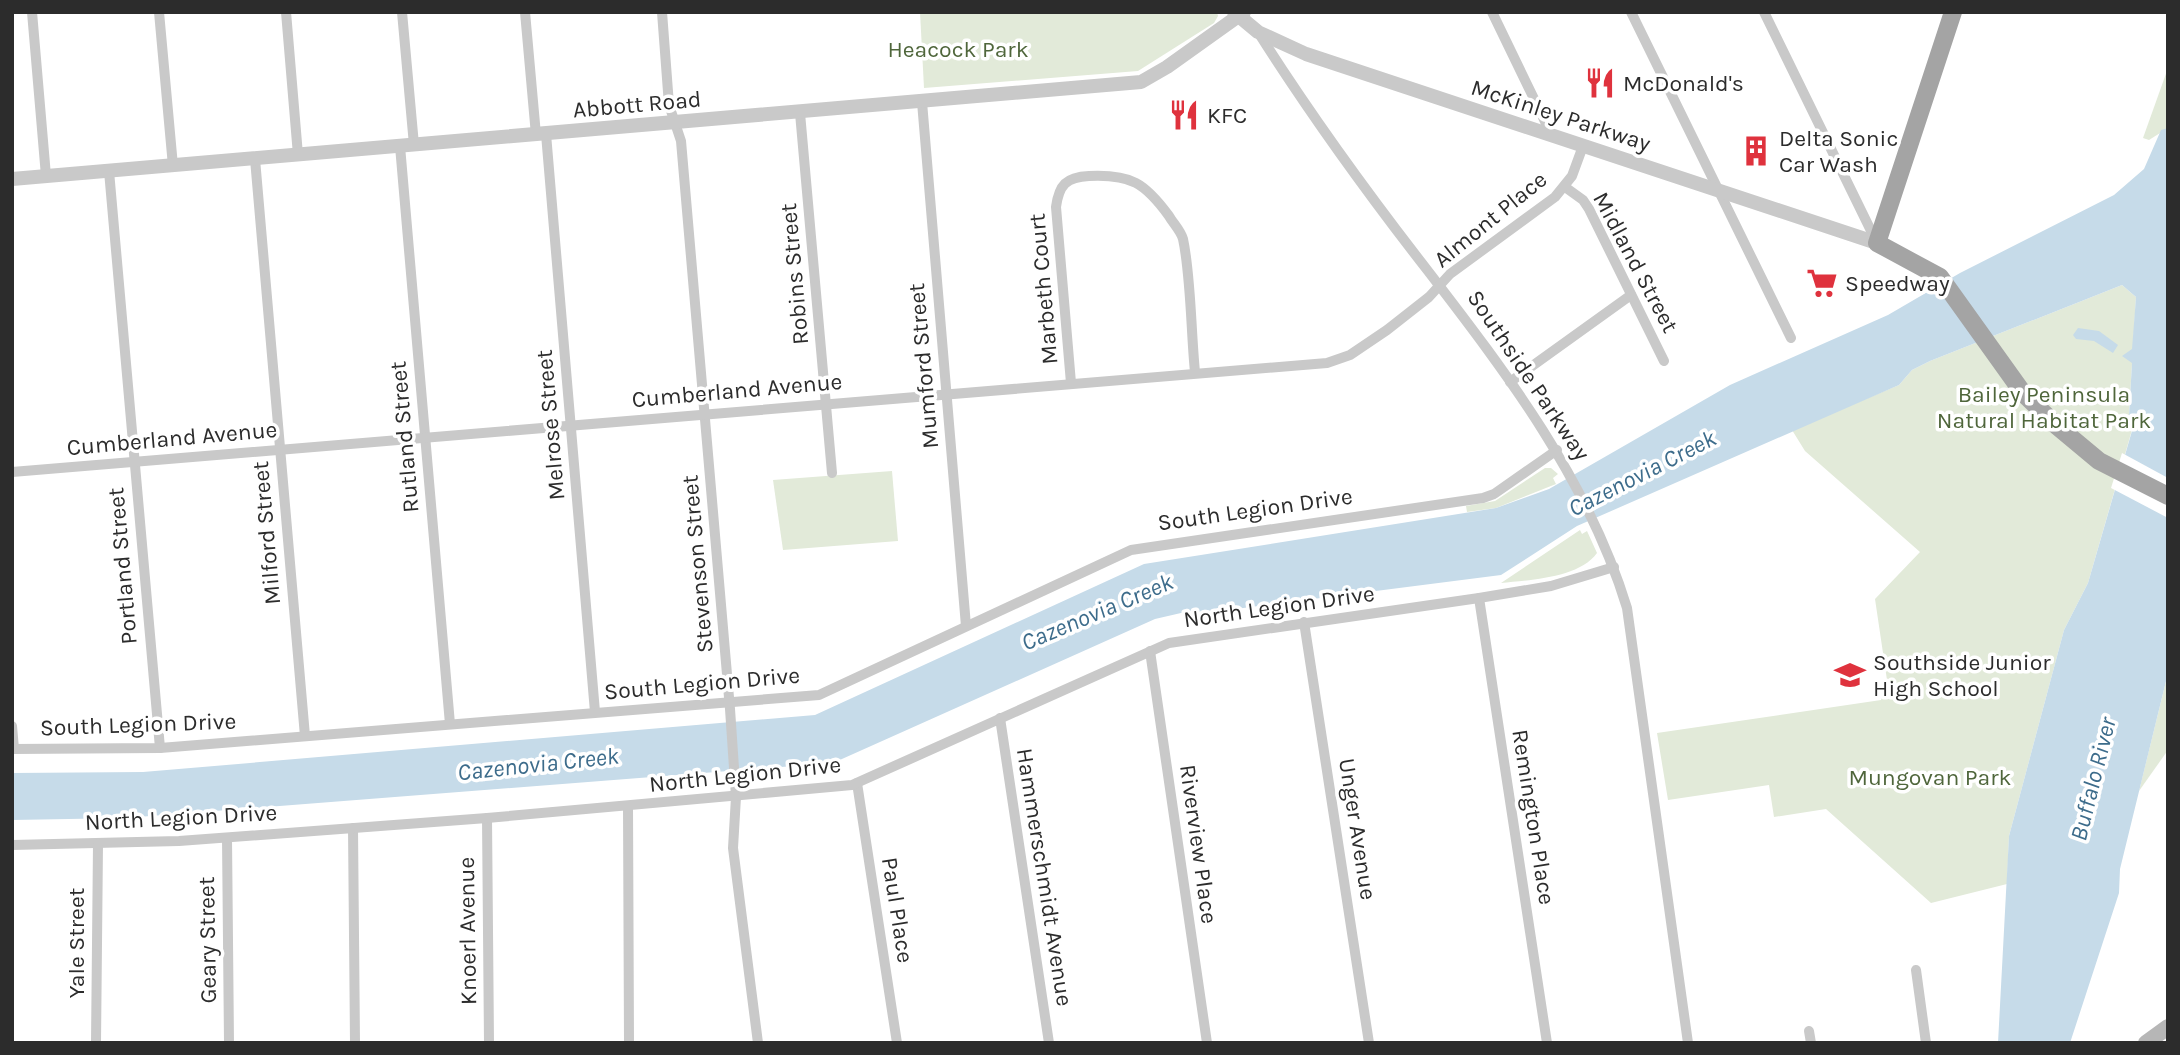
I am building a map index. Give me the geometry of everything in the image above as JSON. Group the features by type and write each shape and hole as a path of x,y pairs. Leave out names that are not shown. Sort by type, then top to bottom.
{"main road":[{"path":"1953,12 1877,243 1940,277 2024,393 2057,426 2099,461 2168,496"},
{"path":"2146,1043 2168,1027"}],"street":[{"path":"32,12 46,176"},
{"path":"159,12 173,166"},
{"path":"286,12 298,155"},
{"name":"Rutland Street","path":"402,12 407,146 425,438 450,724"},
{"name":"Melrose Street","path":"525,12 541,135 571,425 596,712"},
{"name":"Stevenson Street","path":"662,12 669,105 681,141 736,791 733,848 758,1043"},
{"path":"1492,12 1552,136"},
{"path":"1631,12 1791,338"},
{"path":"1764,12 1877,243"},
{"name":"Abbott Road","path":"12,178 675,124 1141,82 1238,14"},
{"name":"McKinley Parkway","path":"1238,14 1258,32 1306,54 1877,243"},
{"name":"Southside Parkway","path":"1258,32 1359,177 1557,450 1614,566 1626,608 1688,1043"},
{"name":"Mumford Street","path":"922,102 966,626"},
{"name":"Robins Street","path":"800,113 832,473"},
{"name":"Almont Place","path":"1440,286 1450,274 1545,205 1565,187 1583,146"},
{"name":"Milford Street","path":"255,159 305,736"},
{"name":"Portland Street","path":"109,171 160,748"},
{"name":"Marbeth Court","path":"1071,383 1056,207 1059,189 1065,181 1077,176 1112,175 1136,182 1152,193 1183,236 1195,372"},
{"name":"Midland Street","path":"1565,187 1578,195 1589,209 1664,361"},
{"name":"Cumberland Avenue","path":"12,472 1340,360 1387,330 1440,286"},
{"path":"1510,382 1631,295"},
{"name":"South Legion Drive","path":"13,749 160,748 596,712 729,706 819,695 1131,550 1483,498 1557,450"},
{"name":"North Legion Drive","path":"12,845 227,838 628,806 736,791 857,783 1170,643 1551,586 1614,566"},
{"name":"Remington Place","path":"1479,598 1546,1043"},
{"name":"Unger Avenue","path":"1304,622 1369,1043"},
{"name":"Riverview Place","path":"1150,651 1207,1043"},
{"name":"Hammerschmidt Avenue","path":"1000,718 1049,1043"},
{"path":"12,726 13,749"},
{"name":"Paul Place","path":"857,783 897,1043"},
{"path":"628,806 629,1043"},
{"name":"Knoerl Avenue","path":"486,818 489,1043"},
{"path":"353,828 355,1043"},
{"name":"Geary Street","path":"227,838 229,1043"},
{"name":"Yale Street","path":"96,1043 98,844"},
{"path":"1916,970 1926,1043"},
{"path":"1809,1031 1811,1043"}],"green space":[{"name":"Heacock Park","path":"920,12 1217,12 1218,16 1214,23 1138,71 924,88"},
{"path":"2168,68 2168,128 2149,140 2143,138"},
{"name":"Mungovan Park","path":"2122,285 2136,297 2129,414 2136,416 2088,583 2064,630 2009,836 2007,884 1931,903 1826,809 1774,817 1769,785 1668,800 1657,733 1881,700 1887,680 1875,599 1920,552 1805,451 1792,430 1899,385 1912,370 1930,361"},
{"path":"1545,468 1551,468 1558,474 1553,478 1556,484 1496,508 1467,512 1466,506 1495,501"},
{"path":"892,471 898,541 783,550 773,480"},
{"path":"1580,530 1582,534 1587,531 1597,553 1589,561 1566,573 1501,583"},
{"path":"2168,673 2168,750 2139,791"}],"water":[{"path":"2168,128 2168,673 2120,869 2119,893 2070,1043 1998,1043 2009,836 2064,630 2088,583 2136,417 2129,415 2132,363 2122,356 2132,349 2136,297 2122,285 1930,361 1912,370 1899,385 1577,526 1501,575 1228,610 1181,613 1155,619 833,763 125,818 12,820 12,773 143,772 815,715 1144,564 1496,508 1549,489 1730,385 1888,315 1960,273 2114,195 2144,169 2161,130"},
{"path":"2078,328 2099,331 2118,345 2113,353 2094,341 2076,339 2073,335"}],"pier":[{"path":"2122,453 2168,478 2168,518 2111,488"}],"place":[{"name":"McDonald's","path":"1600,83"},
{"name":"KFC","path":"1184,115"},
{"name":"Delta Sonic Car Wash","path":"1756,151"},
{"name":"Speedway","path":"1822,283"},
{"name":"Southside Junior High School","path":"1850,675"}],"park label":[{"name":"Bailey Peninsula Natural Habitat Park","path":"2044,407"}],"water label":[{"name":"Cazenovia Creek","path":"1642,473"},
{"name":"Cazenovia Creek","path":"1097,612"},
{"name":"Cazenovia Creek","path":"538,764"},
{"name":"Buffalo River","path":"2093,779"}]}
